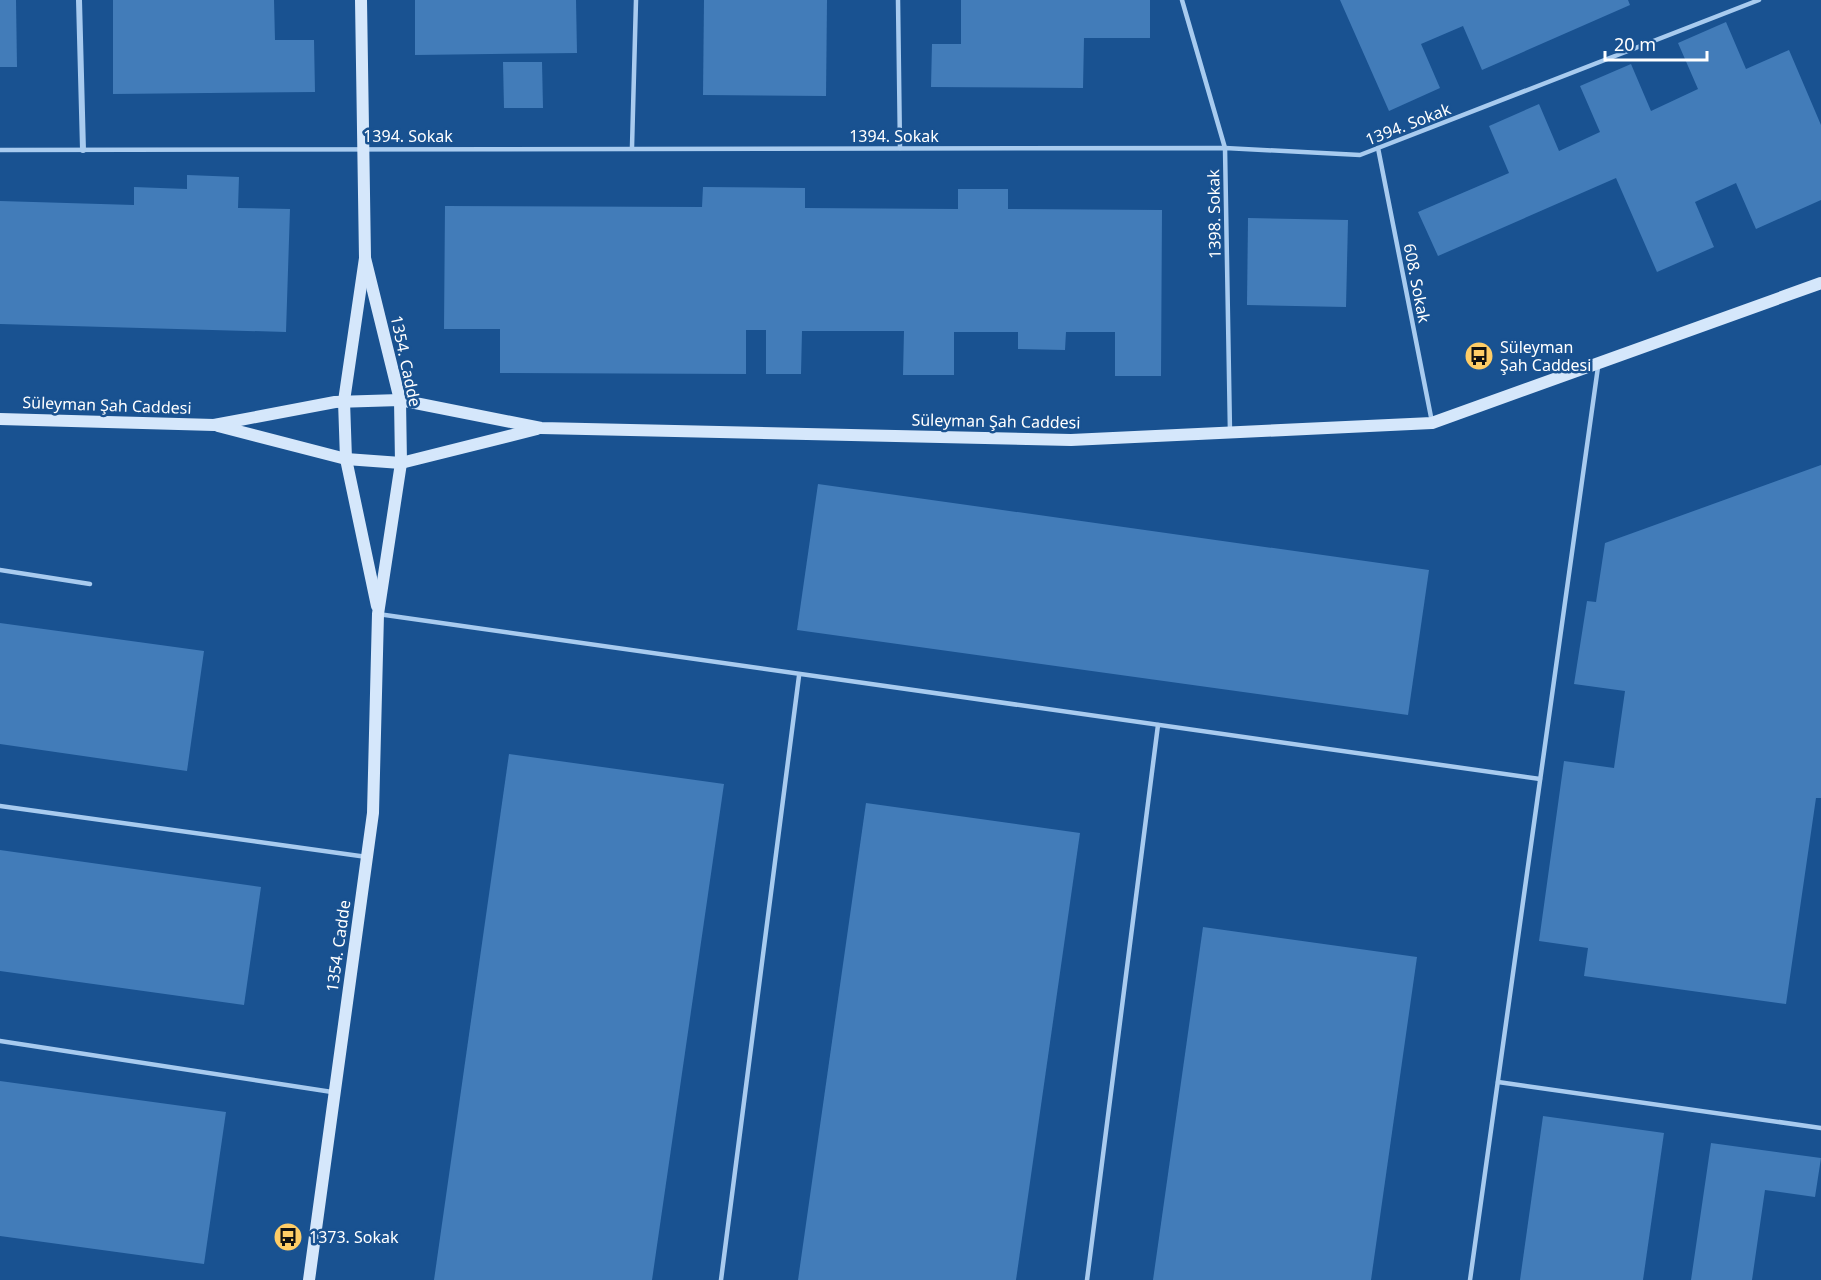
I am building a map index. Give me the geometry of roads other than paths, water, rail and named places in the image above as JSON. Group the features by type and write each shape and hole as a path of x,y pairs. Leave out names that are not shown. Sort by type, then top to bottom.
{"main road":[{"name":"1354. Cadde","path":"361,0 365,258 344,401 346,459 378,614"},
{"name":"1354. Cadde","path":"309,1280 373,813 378,614 401,463 400,400 365,258"},
{"name":"Süleyman Şah Caddesi","path":"541,428 1071,440 1432,423 1821,284"},
{"path":"214,425 344,401 400,400 541,428"},
{"name":"Süleyman Şah Caddesi","path":"0,419 214,425"},
{"path":"214,425 346,459 401,463 541,428"}],"street":[{"path":"79,0 83,150"}],"lane":[{"path":"632,147 636,0"},
{"path":"898,0 900,148"},
{"name":"1398. Sokak","path":"1182,0 1226,148 1230,433"},
{"name":"1394. Sokak","path":"0,150 632,147 1226,148 1360,155 1759,0"},
{"name":"608. Sokak","path":"1378,148 1432,423"},
{"path":"1470,1280 1598,364"},
{"path":"0,570 90,584"},
{"path":"378,614 799,676 1540,778"},
{"path":"721,1280 799,676"},
{"path":"1087,1280 1158,725"},
{"path":"0,806 367,857"},
{"path":"0,1041 335,1092"},
{"path":"1498,1082 1821,1128"}],"place":[{"name":"Süleyman Şah Caddesi","path":"1479,356"},
{"name":"1373. Sokak","path":"288,1237"}]}
